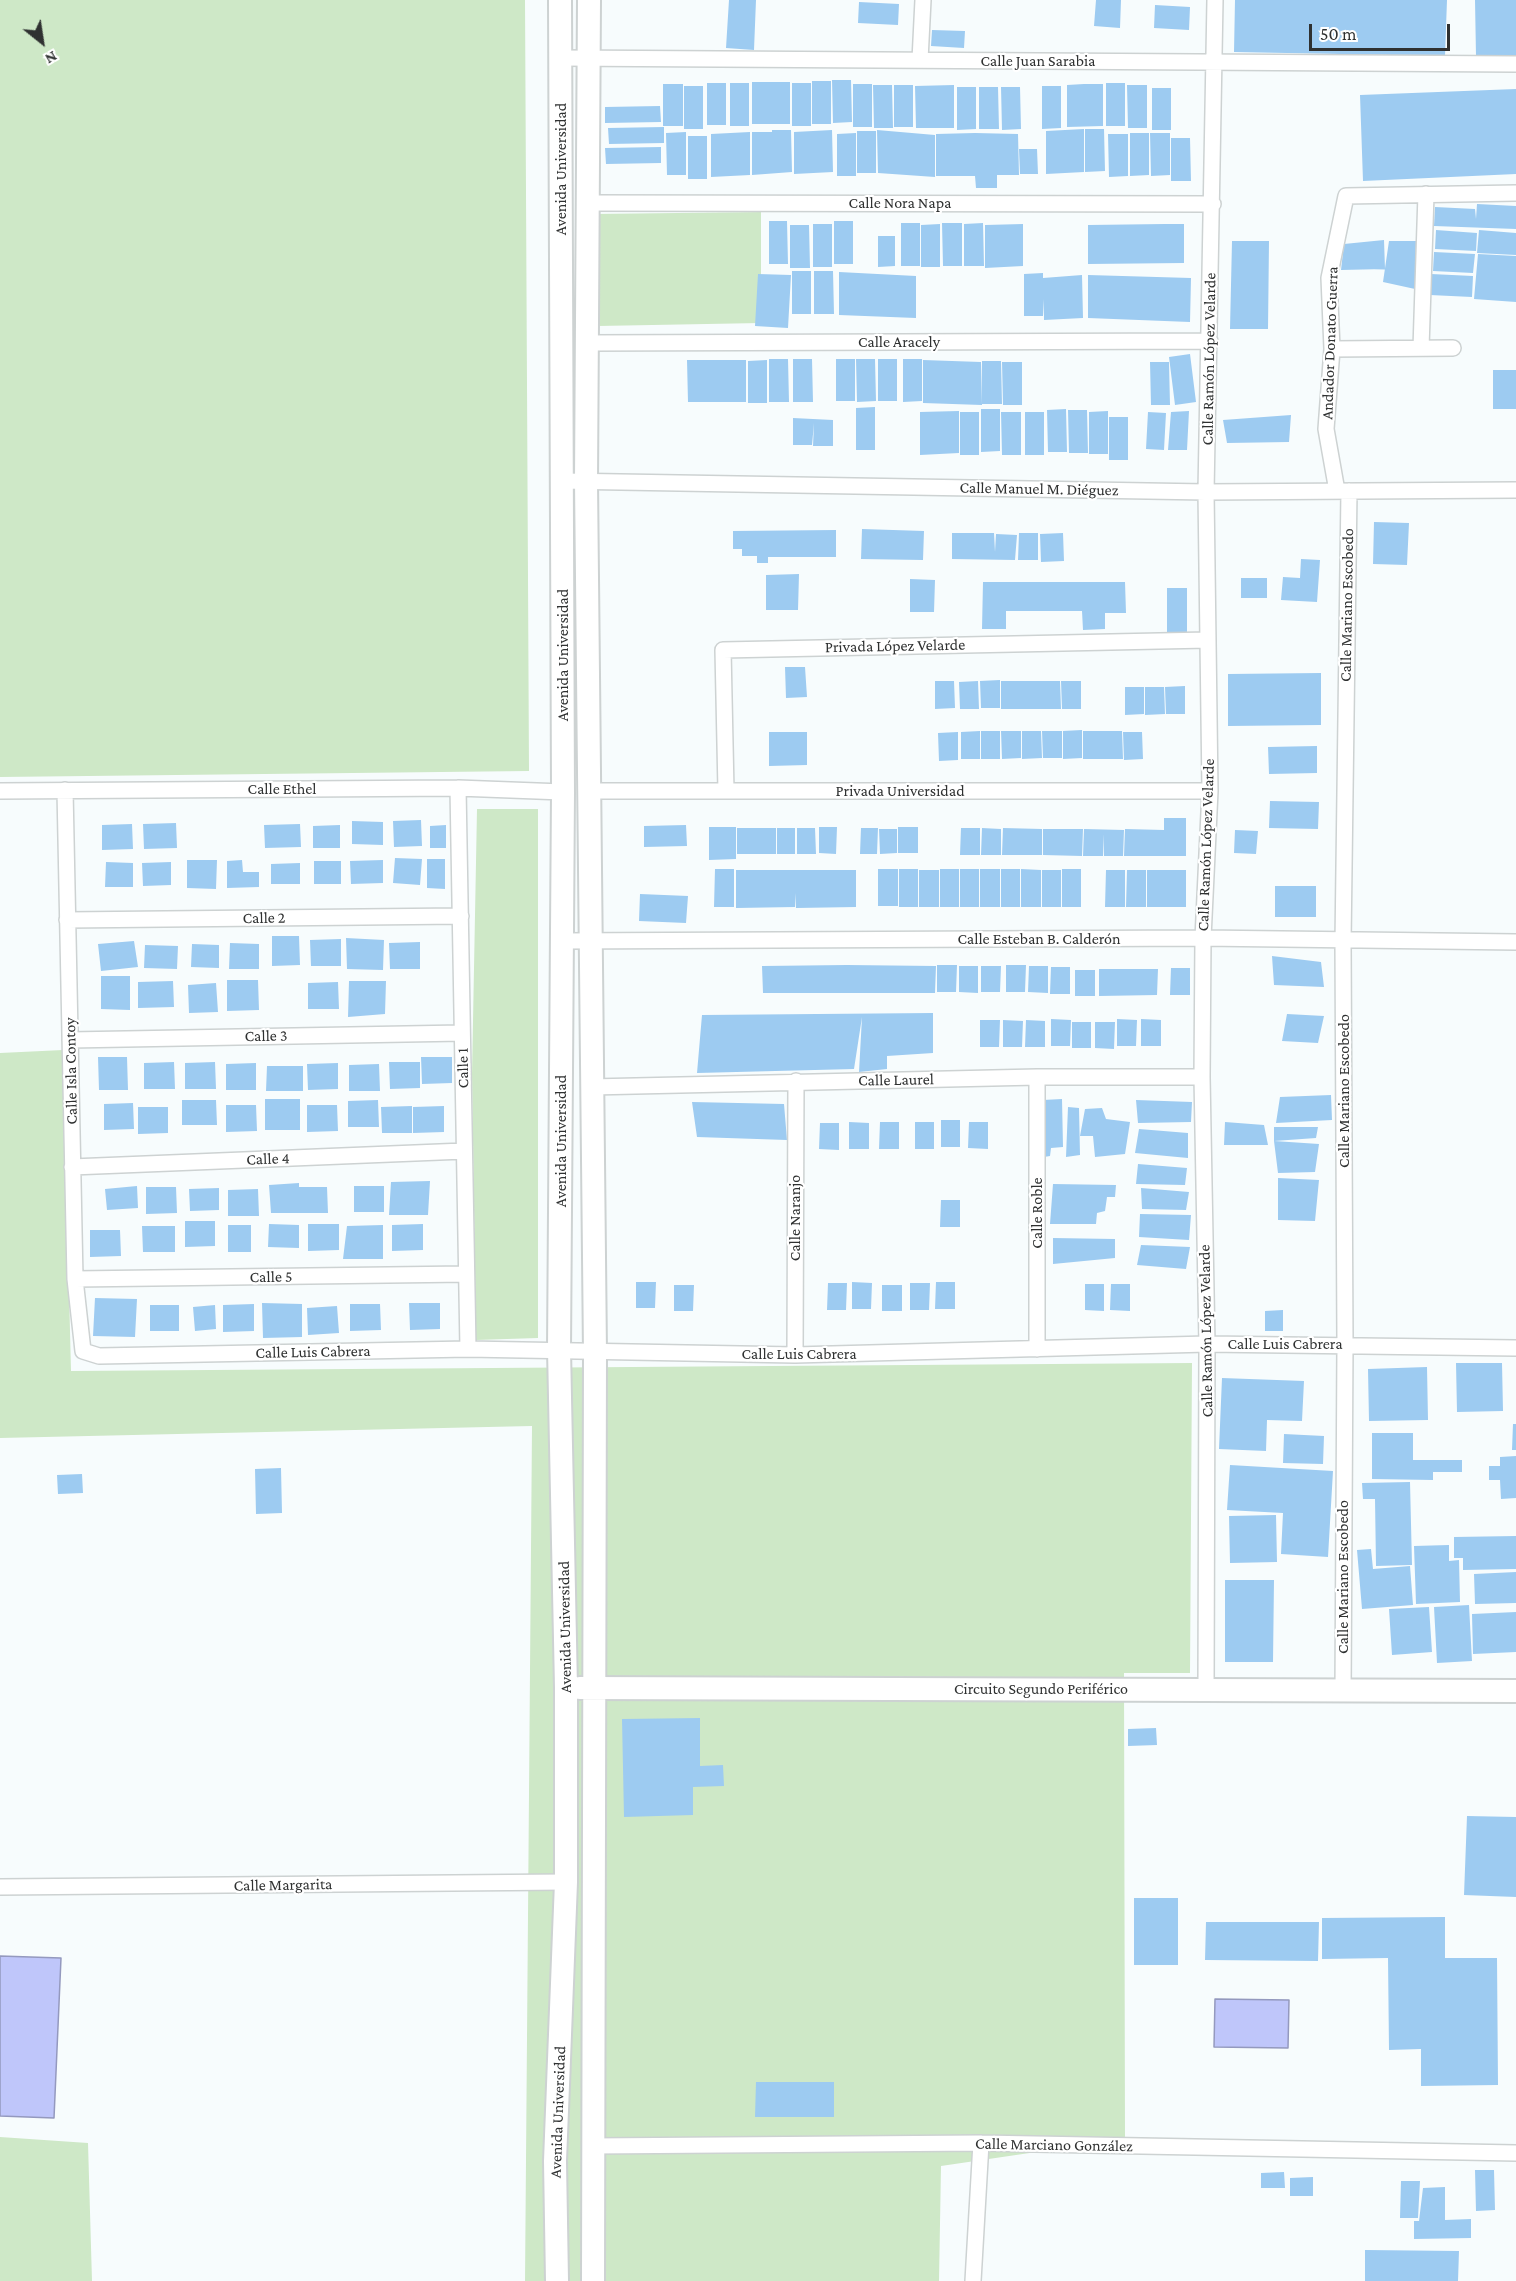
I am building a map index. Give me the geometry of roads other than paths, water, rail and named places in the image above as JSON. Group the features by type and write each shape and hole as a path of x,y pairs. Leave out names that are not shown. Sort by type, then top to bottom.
{"main road":[{"name":"Avenida Universidad","path":"557,2281 555,2161 566,1882 566,1688 559,1349 563,792 560,0"},
{"name":"Avenida Universidad","path":"589,0 585,481 595,1353 593,2281"},
{"name":"Circuito Segundo Periférico","path":"566,1688 1516,1691"}],"street":[{"path":"920,60 923,0"},
{"name":"Calle Ramón López Velarde","path":"1206,1690 1207,1344 1202,1077 1203,938 1210,791 1206,492 1215,0"},
{"name":"Calle Juan Sarabia","path":"560,58 1516,64"},
{"path":"1421,348 1426,194 1516,193"},
{"name":"Andador Donato Guerra","path":"1343,491 1326,429 1332,349 1329,278 1346,196 1426,194"},
{"name":"Calle Nora Napa","path":"586,203 1213,204"},
{"name":"Calle Aracely","path":"587,343 1210,341"},
{"path":"1332,349 1453,348"},
{"name":"Calle Manuel M. Diéguez","path":"562,482 1206,492 1516,490"},
{"name":"Calle Mariano Escobedo","path":"1342,1691 1345,1344 1343,491"},
{"name":"Privada López Velarde","path":"726,791 723,650 1208,640"},
{"path":"563,704 588,705"},
{"name":"Calle Ethel","path":"0,791 458,788 563,792"},
{"name":"Calle 1","path":"458,788 468,1349"},
{"name":"Calle Isla Contoy","path":"64,790 75,1279 83,1351"},
{"name":"Privada Universidad","path":"590,791 1210,791"},
{"name":"Calle 2","path":"68,920 461,916"},
{"name":"Calle Esteban B. Calderón","path":"562,941 1203,938 1343,942 1516,942"},
{"name":"Calle 3","path":"70,1040 462,1033"},
{"name":"Calle Laurel","path":"591,1087 1036,1077 1202,1077"},
{"name":"Calle Roble","path":"1036,1077 1037,1349"},
{"name":"Calle Naranjo","path":"795,1355 796,1081"},
{"name":"Calle 4","path":"72,1167 465,1151"},
{"name":"Calle 5","path":"75,1279 466,1274"},
{"name":"Calle Luis Cabrera","path":"83,1351 99,1356 468,1349 795,1355 1207,1344 1516,1348"},
{"name":"Calle Margarita","path":"0,1887 566,1882"},
{"path":"973,2281 981,2143"},
{"name":"Calle Marciano González","path":"592,2146 981,2143 1516,2153"}],"water":[{"path":"0,1956 61,1958 54,2118 0,2116"},
{"path":"1215,1999 1289,2000 1288,2048 1214,2047"}]}
